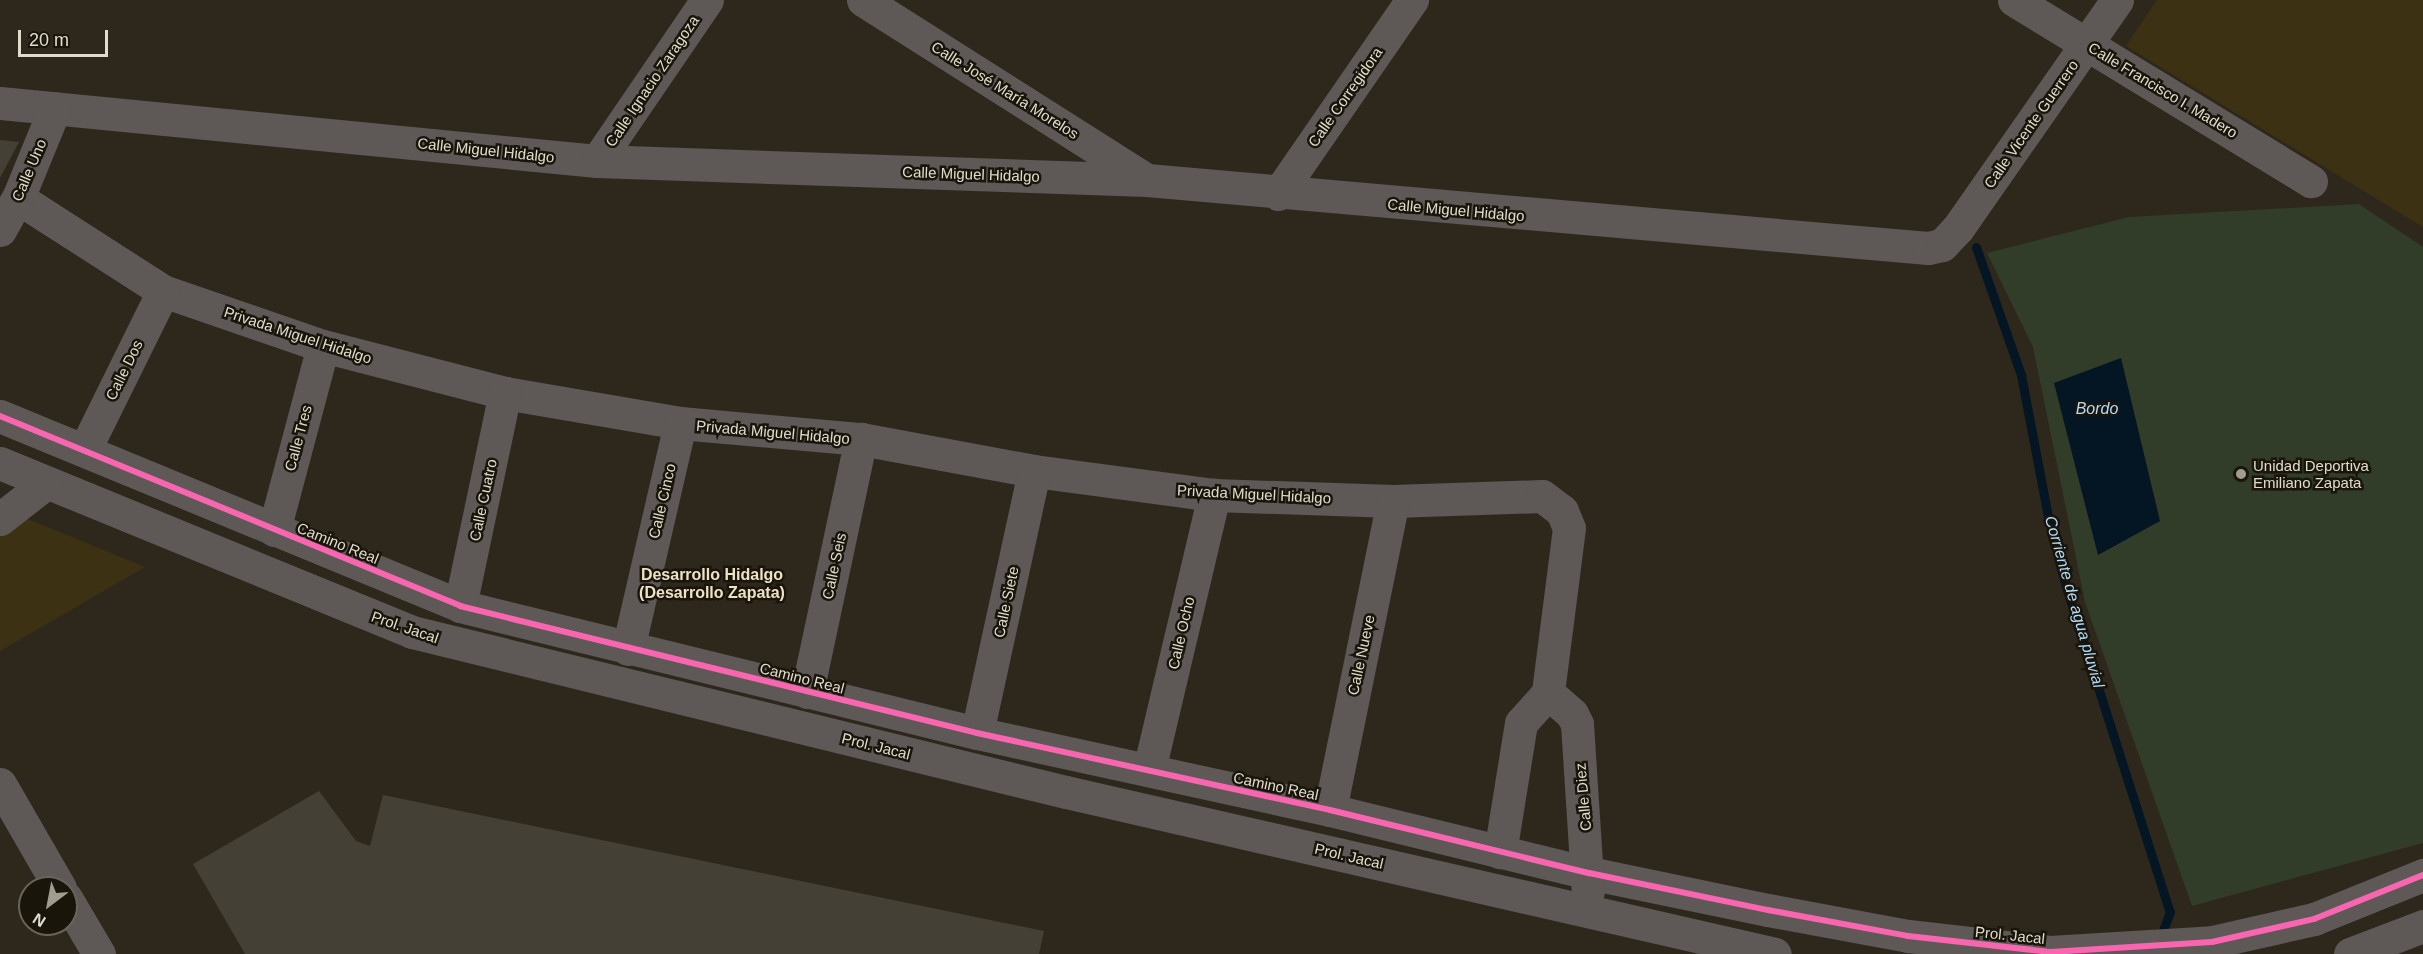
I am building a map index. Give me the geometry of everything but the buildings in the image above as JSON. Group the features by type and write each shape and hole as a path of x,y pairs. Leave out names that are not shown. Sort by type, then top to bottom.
{"street":[{"name":"Calle Ignacio Zaragoza","path":"597,161 707,0"},
{"name":"Calle José María Morelos","path":"863,0 1147,180"},
{"name":"Calle Corregidora","path":"1278,194 1412,0"},
{"name":"Calle Francisco I. Madero","path":"2014,0 2311,181"},
{"name":"Calle Vicente Guerrero","path":"1942,245 2116,0"},
{"name":"Calle Miguel Hidalgo","path":"0,103 597,161 1147,180 1278,194 1909,249 1942,245"},
{"name":"Calle Uno","path":"0,230 18,198 55,108"},
{"name":"Privada Miguel Hidalgo","path":"18,198 163,291 323,346 505,393 680,423 861,439 1034,471 1214,495 1393,501 1542,496 1562,511 1569,528 1548,693"},
{"name":"Calle Dos","path":"85,449 163,291"},
{"name":"Calle Tres","path":"274,530 323,346"},
{"name":"Calle Cuatro","path":"460,606 505,393"},
{"name":"Camino Real","path":"0,416 85,449 460,606 977,733 1330,810 1589,873"},
{"name":"Calle Cinco","path":"628,649 680,423"},
{"name":"Calle Seis","path":"807,692 861,439"},
{"name":"Prol. Jacal","path":"0,463 412,632 1066,792 1775,954"},
{"name":"Calle Siete","path":"977,733 1034,471"},
{"path":"0,519 46,483"},
{"name":"Calle Ocho","path":"1149,770 1214,495"},
{"name":"Calle Nueve","path":"1330,810 1393,501"},
{"path":"1500,852 1521,723 1548,693"},
{"name":"Calle Diez","path":"1548,693 1572,714 1577,724 1589,873 1587,912"},
{"path":"0,784 53,876"},
{"name":"Prol. Jacal","path":"1589,873 1908,936 2050,952 2212,942 2314,919 2423,875"},
{"path":"78,918 99,954"},
{"path":"2350,954 2423,926"}],"shaded area":[{"path":"2157,0 2423,0 2423,227 2126,46"},
{"path":"0,507 11,512 145,567 0,651"}],"green space":[{"name":"Unidad Deportiva Emiliano Zapata","path":"2359,204 2423,247 2423,843 2192,906 2085,602 2033,347 1987,253 2129,217"}],"water":[{"name":"Bordo","path":"2121,358 2160,521 2098,555 2054,383"}],"waterway":[{"name":"Corriente de agua pluvial","path":"1976,247 2021,375 2048,517 2066,587 2170,912 2159,940"}],"cycle path":[{"path":"0,416 460,606 977,733 1330,810 1589,873 1768,910 1908,936 2050,952 2212,942 2314,919 2423,875"}],"place":[{"name":"Unidad Deportiva Emiliano Zapata","path":"2241,474"}],"district":[{"name":"Desarrollo Hidalgo (Desarrollo Zapata)","path":"712,584"}]}
